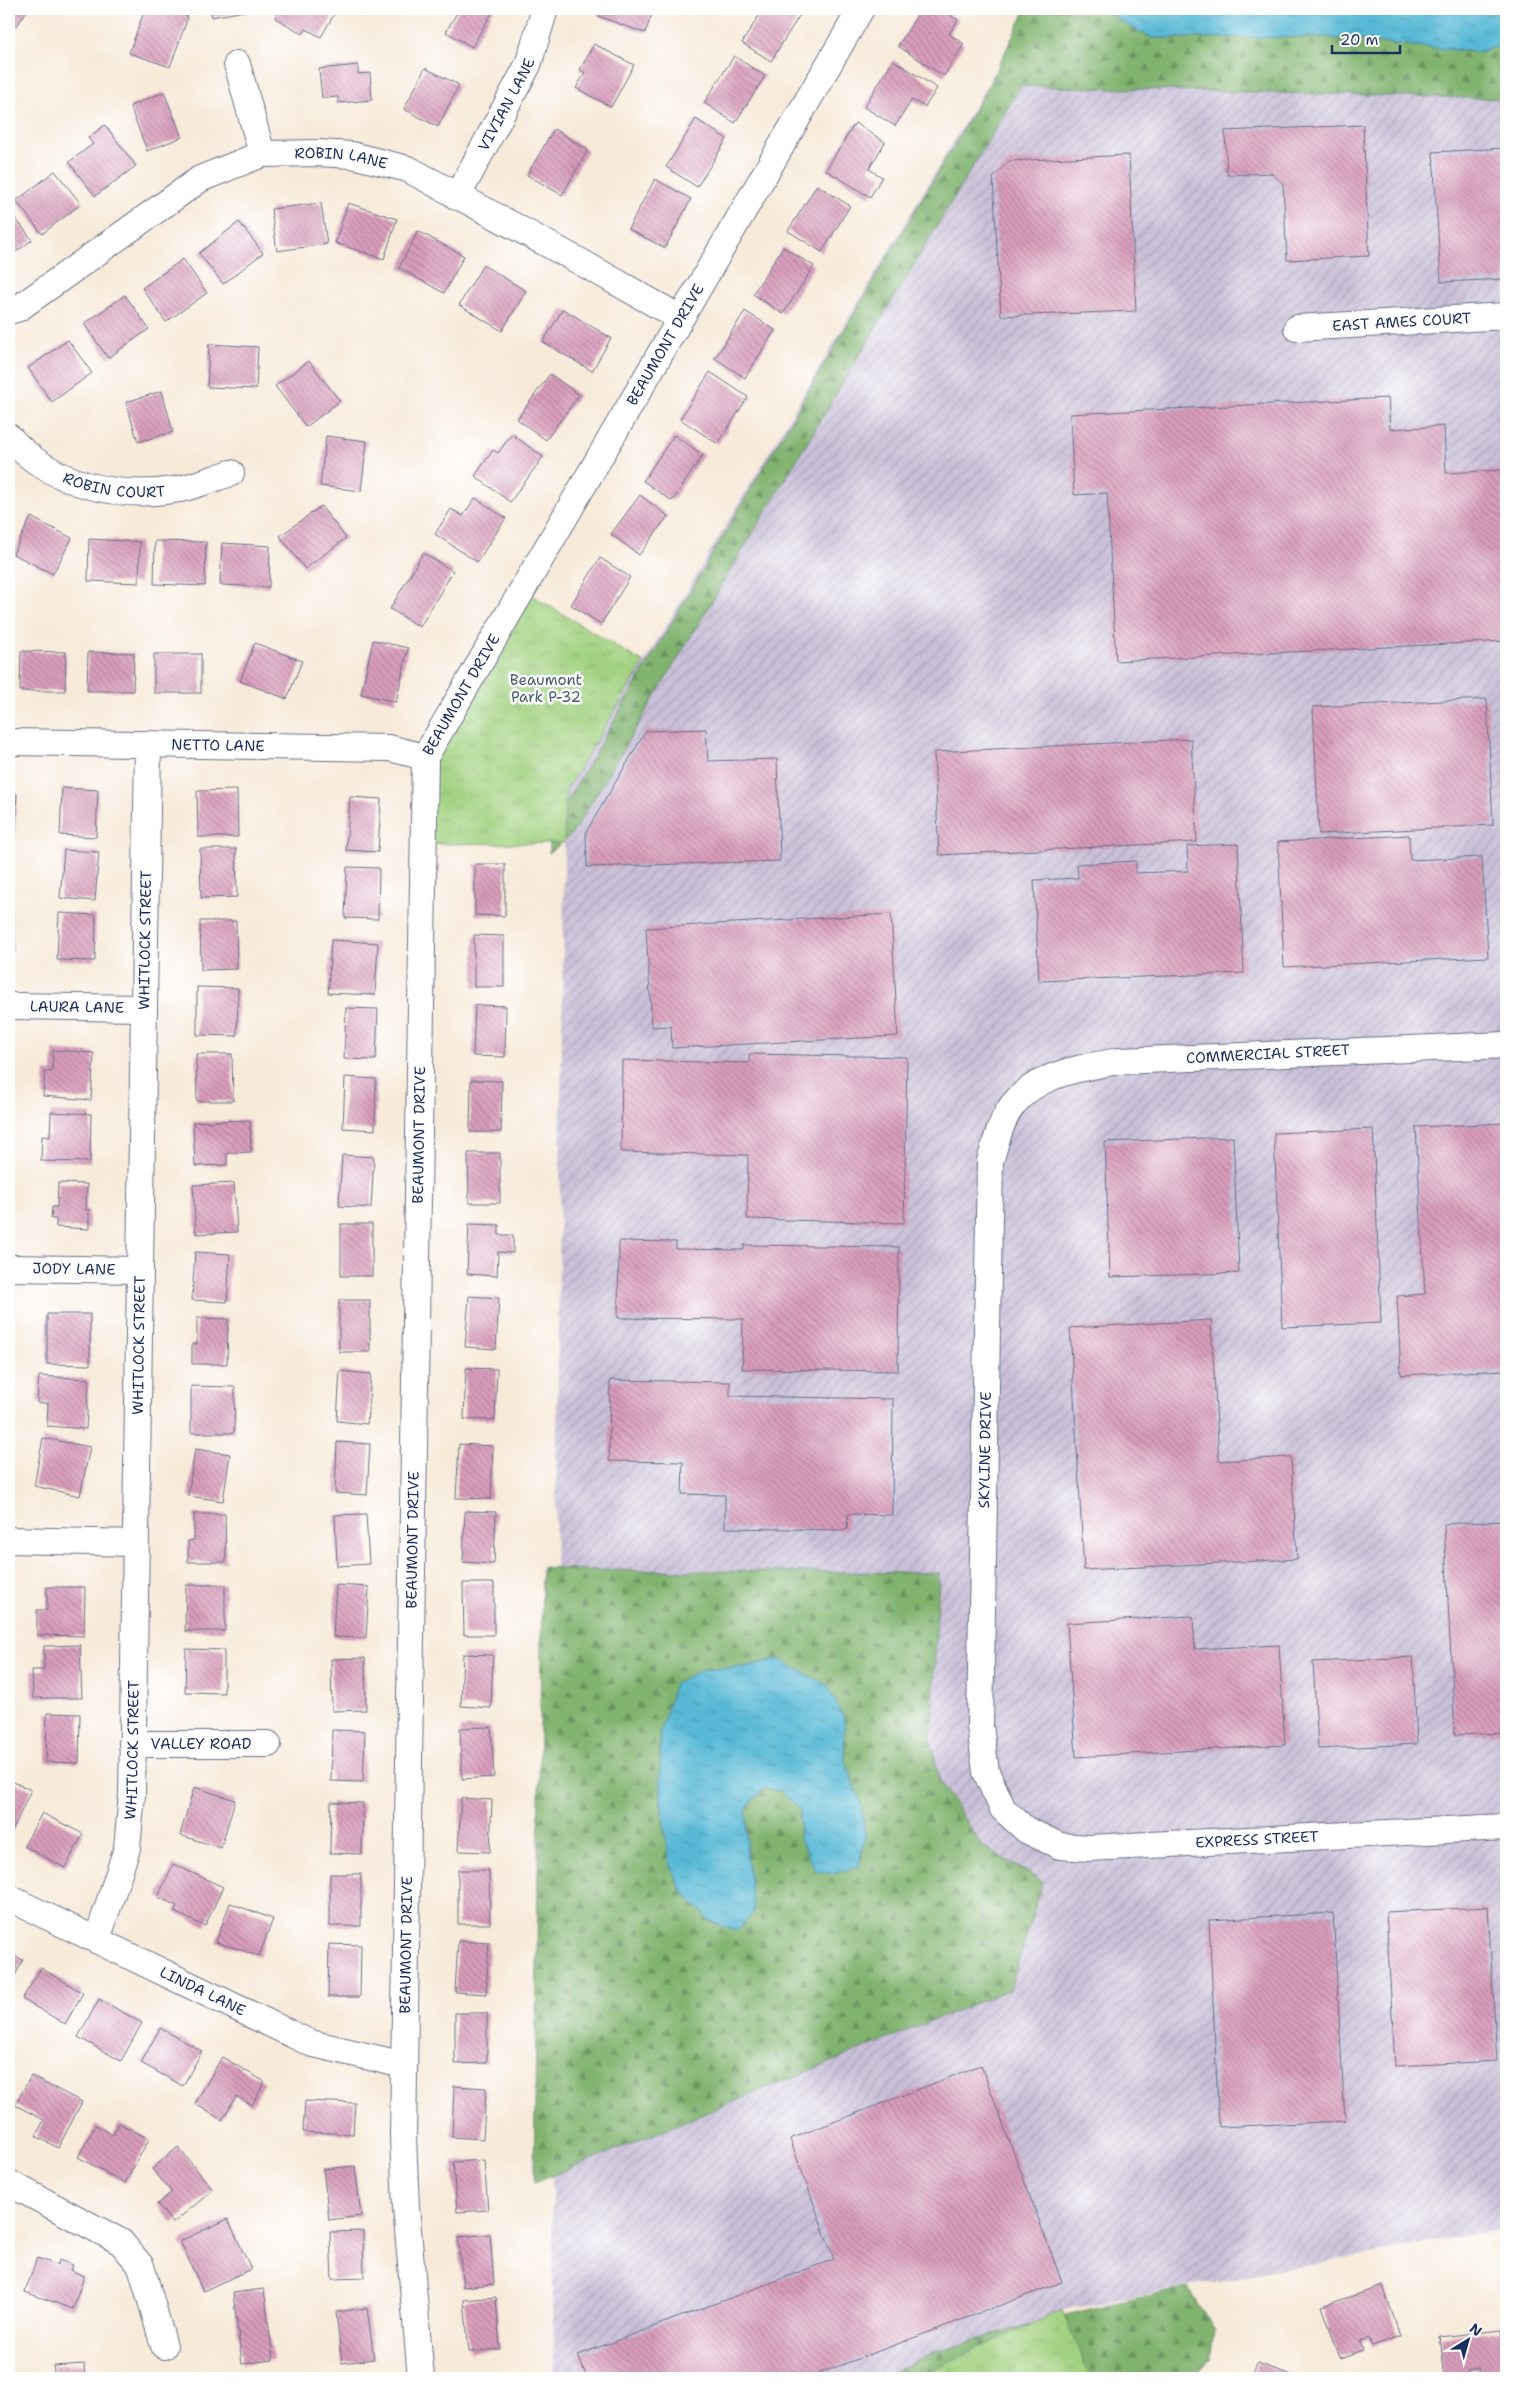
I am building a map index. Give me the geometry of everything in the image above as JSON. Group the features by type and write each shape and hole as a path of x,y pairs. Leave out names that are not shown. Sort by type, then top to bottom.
{"street":[{"name":"VIVIAN LANE","path":"457,197 528,65 545,9"},
{"name":"BEAUMONT DRIVE","path":"421,2378 406,2198 403,2137 425,756 861,9"},
{"path":"237,64 262,154"},
{"name":"ROBIN LANE","path":"9,311 19,308 200,179 262,154 352,155 408,169 680,318"},
{"name":"EAST AMES COURT","path":"1297,328 1506,316"},
{"name":"ROBIN COURT","path":"9,437 21,450 44,468 70,480 114,492 139,493 180,488 231,473"},
{"name":"NETTO LANE","path":"9,742 389,748 425,756"},
{"name":"WHITLOCK STREET","path":"98,1940 126,1848 132,1795 148,744"},
{"name":"LAURA LANE","path":"9,1006 144,1008"},
{"name":"COMMERCIAL STREET","path":"1034,1085 1069,1070 1118,1061 1506,1044"},
{"name":"SKYLINE DRIVE","path":"1013,1820 1003,1809 986,1772 980,1726 990,1161 1002,1123 1013,1105 1034,1085"},
{"name":"JODY LANE","path":"9,1268 140,1270"},
{"path":"9,1540 135,1542"},
{"name":"VALLEY ROAD","path":"132,1744 268,1744"},
{"name":"EXPRESS STREET","path":"1013,1820 1026,1830 1060,1846 1089,1848 1506,1827"},
{"name":"LINDA LANE","path":"9,1898 310,2043 404,2065"},
{"path":"9,2183 121,2242 141,2266 164,2346"}],"shaded area":[{"path":"1032,9 1506,9 1506,2228 1062,2310 914,2378 554,2378 550,1969 565,792 644,663"}],"green space":[{"path":"1026,9 1104,9 1129,26 1153,38 1324,37 1478,52 1506,44 1506,99 1021,86 573,833 549,853 549,831 989,85"},
{"name":"Beaumont Park P-32","path":"523,590 644,663 565,792 564,843 424,844 425,757"},
{"path":"542,1567 587,1570 939,1573 931,1742 940,1781 981,1845 1043,1882 1010,1989 534,2183","holes":["778,1659 844,1718 845,1759 861,1804 865,1835 859,1866 799,1837 800,1810 781,1791 765,1787 746,1808 747,1857 736,1931 710,1921 683,1892 670,1864 661,1802 660,1733 701,1670 745,1667"]},
{"path":"1188,2288 1214,2330 1210,2360 1191,2378 883,2378 925,2356 1024,2325 1136,2298"},
{"path":"1062,2310 1090,2378 914,2378"}],"water":[{"path":"1104,9 1502,9 1506,18 1506,44 1478,52 1324,37 1153,38 1129,26"},
{"path":"778,1659 827,1685 844,1718 845,1759 861,1804 865,1835 859,1866 834,1874 816,1871 799,1837 800,1810 781,1791 764,1788 746,1808 747,1857 754,1912 737,1931 710,1921 683,1892 670,1864 661,1802 660,1733 675,1683 701,1670 745,1667"}],"building":[{"path":"9,9 28,9 17,26 9,21"},
{"path":"145,9 164,9 188,17 170,67 129,53"},
{"path":"210,9 249,9 250,10 212,17"},
{"path":"280,9 337,9 321,37 306,29 303,34 275,18"},
{"path":"459,9 494,9 472,47 446,32"},
{"path":"601,9 654,9 645,33 598,16"},
{"path":"763,9 794,9 801,13 771,61 742,43"},
{"path":"921,9 941,9 958,20 949,34 964,44 944,76 898,46"},
{"path":"594,44 634,65 611,107 576,88 585,73 580,70"},
{"path":"734,56 765,76 735,123 704,103"},
{"path":"893,60 937,88 925,107 912,100 895,126 864,107"},
{"path":"358,65 358,74 370,73 372,100 338,103 338,97 322,98 319,69"},
{"path":"425,68 459,85 438,127 404,109"},
{"path":"164,92 182,137 147,151 130,106"},
{"path":"696,119 727,139 697,187 666,167"},
{"path":"855,123 885,142 869,169 882,177 870,197 826,170"},
{"path":"105,125 136,166 95,196 69,162 93,144 88,138"},
{"path":"1363,125 1369,256 1287,260 1283,184 1271,173 1227,175 1225,131"},
{"path":"554,129 588,150 562,195 527,175"},
{"path":"1506,148 1506,279 1441,282 1433,152"},
{"path":"1129,155 1136,311 1001,316 993,178 1009,161"},
{"path":"55,171 81,204 42,234 16,201"},
{"path":"655,179 691,199 665,248 628,229"},
{"path":"817,185 850,206 822,252 788,231"},
{"path":"321,203 327,244 277,251 271,209"},
{"path":"348,203 397,219 384,259 335,243"},
{"path":"9,209 32,240 9,257"},
{"path":"239,222 263,253 223,284 199,253"},
{"path":"418,231 464,256 444,293 399,268"},
{"path":"783,247 814,266 783,314 753,294"},
{"path":"183,259 207,293 166,322 142,288"},
{"path":"483,265 526,291 502,331 459,305"},
{"path":"125,295 149,329 108,358 84,324"},
{"path":"563,309 611,338 592,371 543,342"},
{"path":"745,311 775,330 745,378 715,358"},
{"path":"68,340 92,373 52,402 28,368"},
{"path":"209,344 258,347 256,389 207,387"},
{"path":"309,361 340,401 306,427 275,386"},
{"path":"710,372 748,397 718,444 680,419"},
{"path":"550,374 579,395 546,440 517,419"},
{"path":"162,391 173,432 138,442 126,402"},
{"path":"1388,398 1390,429 1444,426 1446,473 1501,470 1506,570 1506,641 1116,661 1107,493 1074,495 1070,414"},
{"path":"512,434 543,457 510,502 475,476 493,450 498,453"},
{"path":"674,435 703,455 672,501 643,481"},
{"path":"326,436 367,441 361,491 320,486"},
{"path":"640,495 668,516 639,555 611,534"},
{"path":"475,498 506,518 477,562 435,534 451,509 463,516"},
{"path":"321,506 346,538 305,569 280,536"},
{"path":"31,517 72,538 53,574 13,554"},
{"path":"89,539 140,542 139,583 88,581"},
{"path":"155,541 206,542 205,586 154,584"},
{"path":"222,543 270,546 269,587 220,585"},
{"path":"423,553 453,571 420,627 390,609"},
{"path":"600,558 630,577 601,624 571,605"},
{"path":"373,640 408,648 396,702 361,694"},
{"path":"255,643 302,661 287,699 240,681"},
{"path":"21,651 66,652 65,691 20,691"},
{"path":"88,652 134,653 133,691 87,691"},
{"path":"154,654 201,654 201,693 154,693"},
{"path":"1487,699 1493,825 1319,834 1313,707"},
{"path":"706,729 708,761 777,759 780,861 587,867 586,832 646,731"},
{"path":"1191,739 1197,842 939,855 934,752"},
{"path":"62,788 98,790 96,837 60,835"},
{"path":"237,790 238,837 198,837 197,791"},
{"path":"9,794 17,794 14,845 9,844"},
{"path":"350,797 381,799 378,852 346,850"},
{"path":"1409,835 1410,860 1482,857 1488,957 1284,967 1278,842"},
{"path":"1238,844 1244,973 1039,981 1034,880 1078,878 1077,864 1136,861 1136,873 1188,871 1187,846"},
{"path":"200,849 236,849 237,897 201,898"},
{"path":"64,850 99,852 95,901 60,898"},
{"path":"475,864 505,864 505,916 475,915"},
{"path":"347,867 379,868 378,919 345,918"},
{"path":"9,904 11,904 13,951 9,951"},
{"path":"59,913 96,915 95,961 57,960"},
{"path":"891,914 898,1036 672,1048 671,1026 652,1027 646,928"},
{"path":"200,921 236,921 237,969 201,970"},
{"path":"474,935 504,936 504,987 474,987"},
{"path":"331,940 378,943 375,995 328,993"},
{"path":"197,987 238,988 237,1036 197,1035"},
{"path":"475,1005 506,1006 505,1057 473,1056"},
{"path":"346,1008 378,1009 376,1060 344,1059"},
{"path":"53,1050 94,1053 91,1100 43,1096 45,1071 52,1072"},
{"path":"196,1054 232,1054 233,1101 197,1101"},
{"path":"749,1054 907,1057 904,1223 747,1219 748,1155 621,1152 622,1060 749,1063"},
{"path":"345,1077 376,1079 375,1130 343,1128"},
{"path":"471,1080 502,1081 501,1132 470,1132"},
{"path":"51,1112 91,1114 90,1162 41,1161 42,1136 50,1137"},
{"path":"250,1120 251,1152 227,1153 227,1165 195,1166 193,1122"},
{"path":"1506,1123 1506,1370 1401,1375 1397,1296 1425,1294 1416,1127"},
{"path":"1373,1129 1381,1323 1282,1327 1274,1133"},
{"path":"1233,1137 1239,1273 1110,1277 1105,1142"},
{"path":"468,1153 500,1153 500,1203 469,1203"},
{"path":"342,1155 374,1157 371,1208 339,1206"},
{"path":"58,1183 87,1184 86,1210 89,1210 89,1229 56,1227 56,1219 51,1219 52,1207 57,1207"},
{"path":"234,1183 237,1232 196,1234 193,1185"},
{"path":"341,1224 372,1224 372,1276 341,1276"},
{"path":"469,1224 499,1225 499,1235 513,1235 513,1253 498,1252 497,1276 467,1274"},
{"path":"619,1241 676,1242 676,1249 744,1250 744,1245 899,1247 898,1371 742,1369 743,1319 618,1318"},
{"path":"195,1252 230,1254 227,1302 192,1300"},
{"path":"469,1296 499,1298 496,1349 465,1347"},
{"path":"339,1300 370,1300 370,1352 339,1352"},
{"path":"47,1314 90,1314 90,1365 47,1364"},
{"path":"197,1318 228,1319 227,1364 192,1364 192,1344 197,1344"},
{"path":"1211,1320 1219,1461 1291,1457 1297,1559 1084,1570 1070,1328"},
{"path":"466,1368 497,1369 495,1420 464,1419"},
{"path":"340,1371 371,1374 367,1424 337,1421"},
{"path":"39,1376 89,1379 86,1429 47,1426 48,1403 37,1403"},
{"path":"610,1380 730,1382 730,1396 893,1399 892,1515 848,1514 847,1530 725,1528 725,1495 682,1494 683,1462 609,1461"},
{"path":"191,1386 235,1387 234,1433 191,1433"},
{"path":"43,1438 90,1447 80,1496 34,1486"},
{"path":"337,1442 370,1444 367,1495 335,1493"},
{"path":"459,1444 493,1446 491,1499 456,1498"},
{"path":"195,1449 230,1454 223,1501 188,1496"},
{"path":"465,1511 496,1512 494,1564 463,1562"},
{"path":"194,1514 225,1514 226,1562 188,1562 188,1541 194,1540"},
{"path":"366,1514 369,1564 337,1566 335,1515"},
{"path":"1506,1521 1506,1733 1455,1735 1444,1524"},
{"path":"463,1583 494,1583 494,1635 464,1635"},
{"path":"186,1585 225,1585 225,1631 185,1631"},
{"path":"336,1585 369,1587 366,1638 333,1637"},
{"path":"47,1587 85,1587 84,1636 37,1635 37,1610 47,1610"},
{"path":"1193,1616 1195,1649 1279,1645 1285,1745 1076,1757 1067,1623"},
{"path":"80,1645 82,1698 33,1698 32,1670 44,1670 44,1646"},
{"path":"186,1649 224,1650 224,1693 185,1692"},
{"path":"463,1654 493,1655 491,1708 461,1706"},
{"path":"1413,1657 1417,1744 1318,1749 1313,1662"},
{"path":"365,1658 366,1710 332,1711 331,1659"},
{"path":"47,1713 80,1714 79,1763 46,1762"},
{"path":"491,1727 494,1777 462,1779 460,1728"},
{"path":"332,1730 365,1731 363,1782 331,1781"},
{"path":"9,1780 31,1790 9,1838"},
{"path":"194,1787 235,1800 221,1848 180,1835"},
{"path":"461,1798 492,1800 490,1852 458,1851"},
{"path":"331,1802 363,1803 362,1854 330,1853"},
{"path":"42,1813 83,1834 65,1868 24,1846"},
{"path":"173,1864 223,1887 205,1926 174,1912 177,1906 158,1897"},
{"path":"458,1870 489,1870 490,1924 458,1924"},
{"path":"330,1874 361,1874 361,1926 330,1926"},
{"path":"230,1903 273,1919 259,1956 216,1942"},
{"path":"1488,1907 1497,2061 1395,2066 1386,1912"},
{"path":"1333,1913 1345,2121 1219,2127 1209,1920"},
{"path":"458,1941 489,1943 486,1994 455,1992"},
{"path":"329,1944 361,1945 360,1997 328,1997"},
{"path":"9,1953 23,1960 9,1987"},
{"path":"41,1968 83,1993 65,2024 22,1999"},
{"path":"99,1999 142,2023 121,2061 78,2037"},
{"path":"455,2013 487,2013 487,2063 455,2064"},
{"path":"160,2028 202,2051 183,2086 141,2063"},
{"path":"222,2057 265,2082 252,2105 236,2096 222,2120 195,2104"},
{"path":"981,2065 1062,2282 807,2378 587,2378 578,2355 834,2259 790,2139"},
{"path":"31,2076 82,2102 58,2148 36,2136 44,2120 15,2105"},
{"path":"454,2086 486,2088 483,2139 452,2137"},
{"path":"305,2101 355,2103 353,2134 303,2132"},
{"path":"119,2123 149,2139 125,2183 78,2157 96,2125 113,2135"},
{"path":"178,2147 213,2190 173,2223 157,2204 172,2192 152,2169"},
{"path":"484,2160 488,2210 457,2212 453,2162"},
{"path":"355,2166 361,2216 329,2220 323,2169"},
{"path":"228,2219 251,2269 203,2291 180,2241"},
{"path":"363,2231 364,2278 332,2279 330,2232"},
{"path":"490,2234 494,2284 463,2287 458,2237"},
{"path":"37,2258 58,2265 59,2260 72,2265 70,2270 84,2276 73,2309 25,2292"},
{"path":"1383,2286 1400,2336 1372,2346 1369,2338 1360,2341 1363,2350 1340,2358 1322,2306"},
{"path":"264,2289 273,2360 242,2364 233,2293"},
{"path":"496,2297 500,2349 469,2352 464,2300"},
{"path":"367,2308 374,2359 342,2363 336,2312"},
{"path":"1502,2330 1506,2378 1479,2378 1478,2369 1468,2371 1469,2378 1445,2378 1440,2337"},
{"path":"1257,2363 1289,2374 1288,2378 1252,2378"},
{"path":"84,2364 85,2378 55,2378 53,2366"}]}
